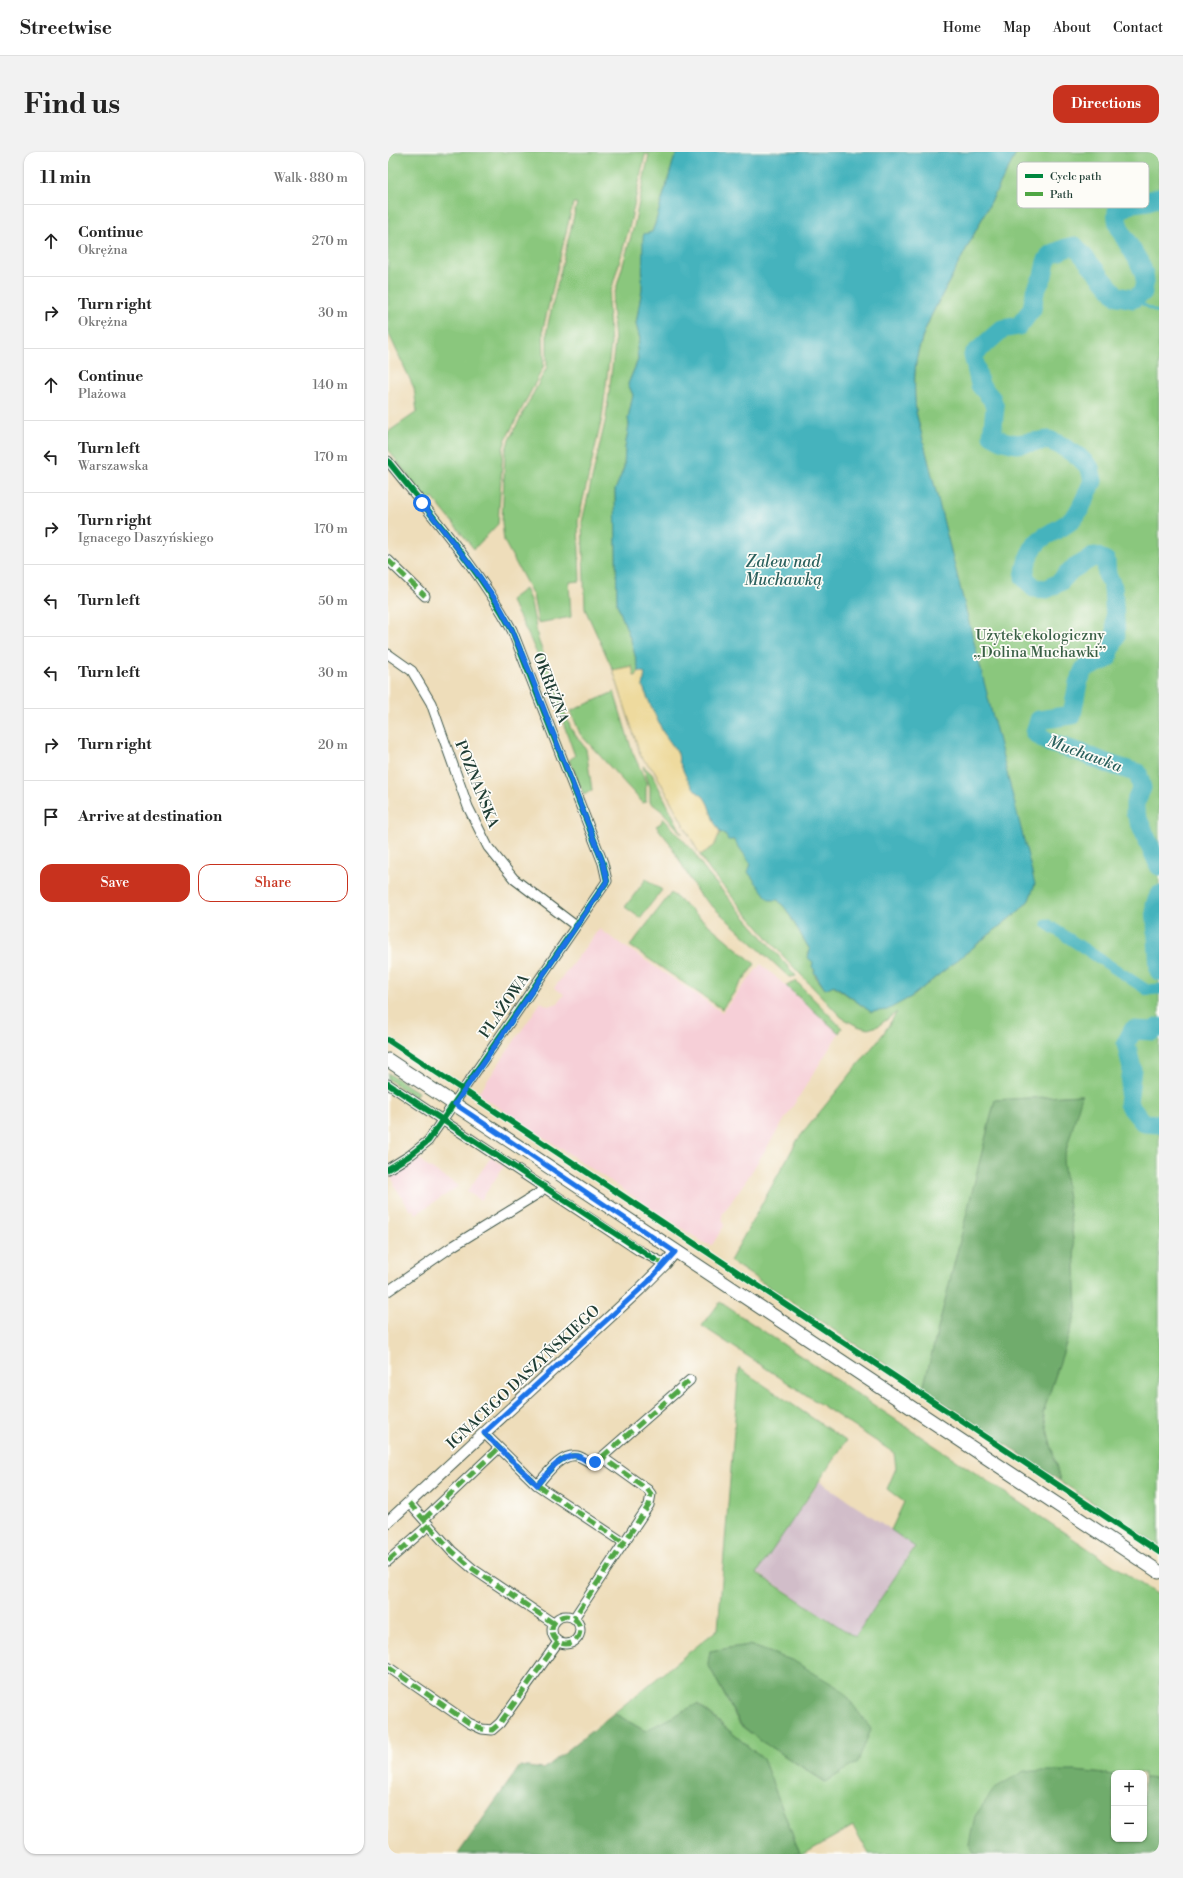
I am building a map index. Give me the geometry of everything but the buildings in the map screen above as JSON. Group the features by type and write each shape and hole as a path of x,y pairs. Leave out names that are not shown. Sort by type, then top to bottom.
{"main road":[{"path":"388,1060 1159,1572"}],"street":[{"name":"OKRĘŻNA","path":"388,461 477,573 499,605 512,630 528,668 603,863 607,881 576,926"},
{"path":"388,560 425,596"},
{"name":"POZNAŃSKA","path":"388,654 412,671 431,703 468,807 488,847 514,879 576,926"},
{"name":"PLAŻOWA","path":"388,1169 409,1156 428,1141 455,1104 576,926"},
{"path":"388,1084 638,1250 665,1264"},
{"path":"388,1291 453,1246 540,1193 544,1188"},
{"name":"IGNACEGO DASZYŃSKIEGO","path":"388,1522 665,1264 675,1252"},
{"path":"537,1485 551,1470 569,1456 580,1457 592,1463 602,1457 690,1380"},
{"path":"484,1433 537,1485 623,1542"},
{"path":"388,1561 500,1448"},
{"path":"574,1618 623,1542 649,1505 651,1494 648,1490 602,1457"},
{"path":"408,1503 452,1551 473,1569 553,1623"},
{"path":"565,1615 574,1618 579,1625 579,1634 577,1638 571,1643 558,1642 552,1633 553,1623 556,1619 565,1615"},
{"path":"388,1667 469,1723 482,1729 492,1730 500,1723 558,1642"}],"shaded area":[{"path":"599,929 722,1012 761,964 839,1033 747,1179 722,1215 724,1226 712,1245 706,1244 695,1237 478,1094 541,1002 548,1006 558,1003 564,994 554,988"},
{"path":"491,1157 504,1166 481,1200 467,1192"},
{"path":"420,1159 425,1165 459,1186 416,1214 413,1209 411,1211 394,1185 395,1184 391,1177"},
{"path":"820,1481 915,1546 855,1637 757,1572"}],"green space":[{"path":"388,152 679,152 674,159 652,232 644,234 642,289 636,324 640,339 637,348 638,360 628,384 633,395 628,418 629,425 625,448 624,468 615,490 617,604 631,640 639,671 636,676 634,676 632,666 613,670 585,609 582,522 606,418 615,342 612,303 634,226 649,154 645,155 630,224 608,302 611,344 602,418 578,521 580,581 569,582 571,617 538,623 533,595 504,541 502,522 505,453 509,440 547,367 547,329 577,203 573,203 543,329 543,368 506,439 503,449 498,524 474,549 433,498 428,503 388,449 388,432 417,412 414,388 388,332"},
{"name":"Użytek ekologiczny „Dolina Muchawki”","path":"1017,152 1159,152 1159,1546 1060,1481 1043,1413 1077,1310 1074,1247 1063,1161 1081,1095 995,1100 923,1389 730,1261 798,1139 883,1034 897,1012 878,1026 868,1029 857,1026 841,1017 784,957 710,871 700,855 714,846 720,832 734,840 786,909 810,950 808,955 813,962 815,976 825,989 833,985 871,1012 911,997 1020,910 1029,900 1034,884 916,412 915,368 918,350 931,316"},
{"path":"525,589 531,602 538,639 571,729 586,749 592,790 584,795 569,760 575,756 554,696 530,638 510,600"},
{"path":"614,692 632,751 646,782 646,802 643,803 580,734 571,711"},
{"path":"643,766 652,774 682,834 663,812 650,802 650,787"},
{"path":"663,818 693,851 707,873 796,976 789,977 698,893 669,842 656,826 661,823"},
{"path":"646,879 662,890 640,918 625,907"},
{"path":"671,893 755,964 722,1009 630,946"},
{"path":"796,981 842,1028 839,1033 786,986"},
{"path":"388,1073 418,1092 415,1097 388,1079"},
{"path":"1082,1095 1063,1161 1074,1247 1077,1310 1043,1413 1060,1481 923,1389 995,1100"},
{"path":"720,1302 1159,1596 1159,1779 1147,1778 1147,1770 1111,1770 1111,1775 1075,1771 970,1844 975,1854 869,1854 853,1826 804,1854 800,1854 763,1759 698,1704 645,1731 614,1713 718,1629 739,1368 846,1441 757,1573 855,1637 915,1547 891,1530 904,1502 887,1489 896,1468 894,1453 702,1326","holes":["749,1645 794,1661 825,1782 761,1741 740,1725 708,1664 710,1651"]},
{"path":"749,1645 794,1661 842,1690 871,1729 858,1762 826,1782 761,1741 741,1725 708,1664 710,1651"},
{"path":"697,1704 763,1759 800,1854 458,1854 520,1766 544,1769 614,1713 645,1731"},
{"path":"1024,1771 1075,1771 1111,1775 1111,1842 1147,1842 1147,1778 1159,1779 1159,1854 975,1854 969,1844 975,1816 995,1788"}],"sand":[{"path":"632,666 634,676 636,676 639,671 645,673 643,687 663,732 678,753 679,761 696,791 704,797 708,804 715,824 720,832 714,846 700,855 655,772 641,757 613,670"}],"water":[{"name":"Zalew nad Muchawką","path":"679,152 1017,152 931,316 923,335 918,350 915,395 916,412 1035,884 1029,900 1020,910 911,997 887,1010 871,1012 834,985 825,989 814,972 815,970 812,967 813,962 808,958 810,950 786,909 778,900 769,900 748,872 751,864 734,840 728,840 725,834 720,832 715,824 704,797 696,791 687,779 679,761 678,753 663,732 652,708 643,687 645,673 639,671 631,640 617,604 615,490 624,468 625,448 629,425 628,418 633,395 628,384 638,360 637,347 640,339 636,324 642,289 643,236 644,234 652,232 674,159"}],"waterway":[{"name":"Muchawka","path":"1149,201 1159,197"},
{"name":"Muchawka","path":"1123,208 1117,211 1117,219 1124,237 1140,263 1145,280 1143,292 1133,299 1117,296 1075,246 1066,248 1050,255 1046,262 1043,276 1035,292 1032,309 1019,326 1002,329 973,355 980,385 992,399 995,408 992,435 1003,441 1016,444 1049,440 1079,457 1090,468 1093,481 1079,511 1067,524 1043,537 1038,542 1028,558 1024,577 1034,588 1047,589 1060,582 1071,570 1095,556 1106,561 1107,575 1113,587 1116,636 1107,659 1084,669 1078,683 1072,715 1039,720 1035,733 1050,743 1138,773 1142,788 1135,803 1135,812 1159,866"},
{"path":"1133,299 1159,313"},
{"name":"Muchawka","path":"1159,895 1155,905 1159,971"},
{"path":"1047,924 1147,990 1159,989"},
{"name":"Muchawka","path":"1159,1027 1153,1031 1133,1030 1126,1043 1132,1069 1128,1104 1144,1123 1159,1124"}],"marked path":[{"path":"388,560 425,596"},
{"path":"652,1258 665,1264"},
{"path":"602,1457 690,1380"},
{"path":"484,1433 537,1485 623,1542"},
{"path":"424,1519 499,1448"},
{"path":"537,1485 554,1466 565,1458 577,1456 592,1463 602,1457 648,1490 651,1494 649,1505 574,1618"},
{"path":"409,1503 452,1551 473,1569 553,1623"},
{"path":"388,1561 429,1525"},
{"path":"566,1616 576,1620 580,1630 576,1640 566,1644 556,1640 552,1630 556,1620 566,1616"},
{"path":"388,1667 469,1723 482,1729 492,1730 500,1723 558,1642"}],"cycle path":[{"path":"388,461 438,522 469,564 499,607 512,630 603,863 607,881 428,1141 409,1156 388,1169"},
{"path":"388,1040 1159,1552"},
{"path":"388,1084 654,1259"}],"route":[{"path":"422,503 477,573 499,605 512,630 603,863 607,881 455,1104 675,1252 648,1282 484,1433 525,1475 537,1485 551,1470 569,1456 580,1457 592,1463 595,1462"}]}
